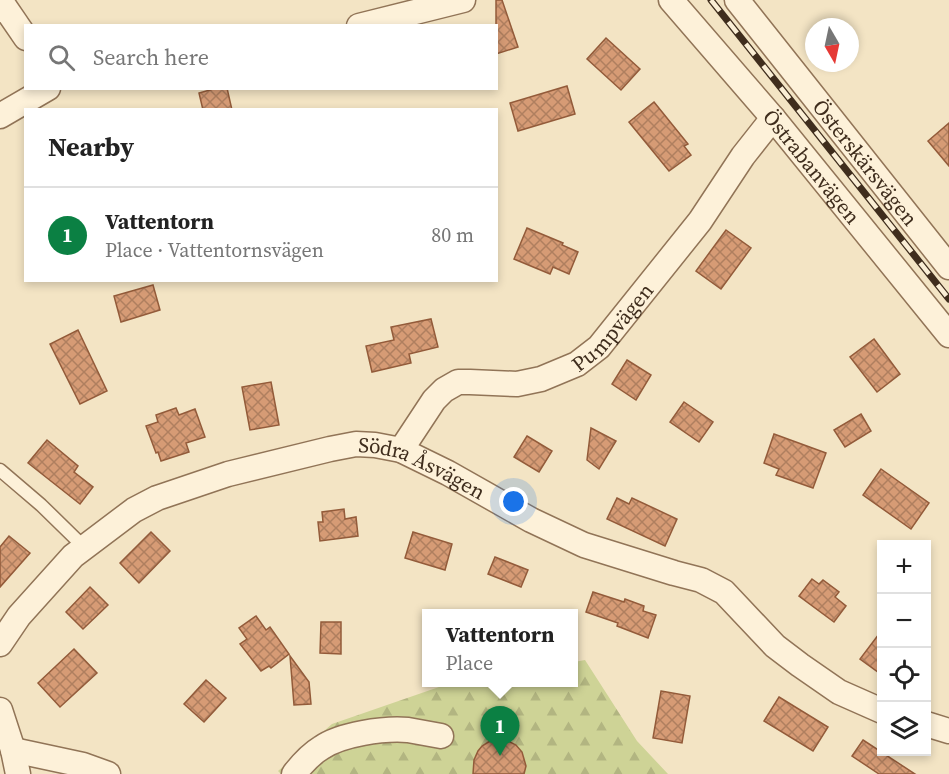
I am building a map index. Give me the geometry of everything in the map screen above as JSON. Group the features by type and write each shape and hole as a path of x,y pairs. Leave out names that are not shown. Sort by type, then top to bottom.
{"street":[{"path":"0,0 24,35"},
{"path":"365,24 416,6 463,0"},
{"name":"Östrabanvägen","path":"671,0 773,118 949,335"},
{"name":"Österskärsvägen","path":"737,0 949,267"},
{"path":"0,117 45,90"},
{"name":"Pumpvägen","path":"401,450 434,400 444,390 458,382 517,384 541,379 577,364 599,347 700,221 742,156 773,118"},
{"name":"Södra Åsvägen","path":"0,644 19,616 74,556 134,510 149,502 228,474 330,449 356,444 375,445 401,450 448,473 531,520 584,545 701,580 724,592 775,646 839,692 877,709"},
{"path":"0,710 18,774"},
{"path":"931,725 949,731"},
{"path":"294,774 321,747 346,737 375,731 406,730 441,736"},
{"path":"13,750 82,765 108,774"}],"lane":[{"path":"0,470 85,548"}],"green space":[{"path":"585,660 637,741 668,774 281,774 278,771 332,724 439,687 578,687 578,661"}],"building":[{"path":"496,0 502,0 518,47 498,53 498,24 496,24"},
{"path":"606,38 640,69 621,90 587,59"},
{"path":"567,86 575,114 518,131 510,103"},
{"path":"210,90 227,90 232,108 203,108 199,93"},
{"path":"654,102 688,144 684,146 691,155 669,171 629,122"},
{"path":"949,123 949,166 928,141"},
{"path":"527,228 578,252 569,274 553,267 550,274 514,259"},
{"path":"726,230 751,248 721,289 696,271"},
{"path":"153,285 160,310 121,322 114,296"},
{"path":"431,319 438,347 409,354 411,363 372,372 366,346 394,340 391,327"},
{"path":"78,330 107,391 80,404 50,344"},
{"path":"874,339 900,374 877,392 850,357"},
{"path":"627,360 651,375 636,400 612,384"},
{"path":"271,382 279,425 250,430 242,387"},
{"path":"684,402 713,422 699,442 670,422"},
{"path":"176,408 179,415 195,409 205,437 186,443 189,452 161,461 146,426 158,422 156,415"},
{"path":"861,414 871,431 845,447 834,430"},
{"path":"591,428 616,441 599,469 587,460"},
{"path":"774,434 826,453 813,488 776,475 779,469 764,463"},
{"path":"527,436 552,451 539,472 514,457"},
{"path":"47,440 78,466 74,472 93,487 80,504 28,463"},
{"path":"881,469 929,503 911,529 863,495"},
{"path":"617,498 629,504 632,498 677,519 665,546 607,519"},
{"path":"344,509 345,519 356,517 358,536 320,541 318,522 323,522 322,512"},
{"path":"151,532 170,551 139,583 120,563"},
{"path":"413,532 452,544 445,570 405,558"},
{"path":"9,536 30,553 0,587 0,547"},
{"path":"495,557 528,570 521,587 488,574"},
{"path":"812,579 819,584 823,580 839,592 835,597 846,606 834,622 799,596"},
{"path":"90,587 108,605 83,629 66,612"},
{"path":"593,592 624,602 625,599 644,606 643,611 656,615 648,638 617,626 618,623 586,612"},
{"path":"256,616 266,630 270,627 289,654 271,668 269,666 261,671 240,644 247,639 239,628"},
{"path":"321,622 341,622 341,654 320,653"},
{"path":"877,637 877,671 860,659"},
{"path":"74,649 97,673 60,707 38,683"},
{"path":"290,656 309,682 311,704 294,705"},
{"path":"206,680 226,698 204,722 184,704"},
{"path":"661,691 690,696 682,743 653,738"},
{"path":"779,697 828,727 813,751 764,721"},
{"path":"499,740 516,745 522,752 526,766 524,774 473,774 474,760 478,751 490,741"},
{"path":"863,740 877,749 877,756 887,756 915,774 879,774 852,756"}],"railway":[{"path":"711,0 949,299"}],"place":[{"name":"Vattentorn","path":"500,756"}]}
